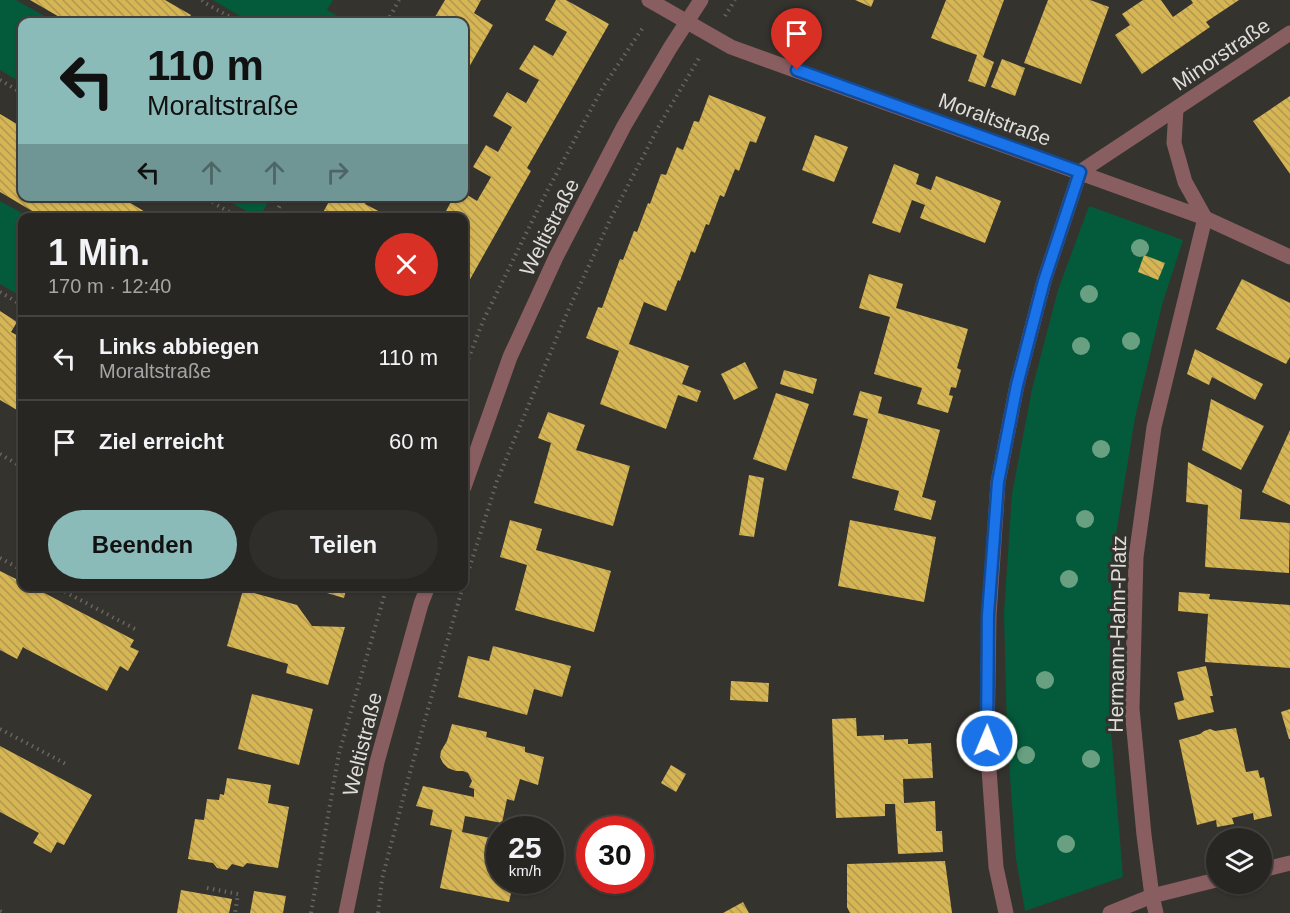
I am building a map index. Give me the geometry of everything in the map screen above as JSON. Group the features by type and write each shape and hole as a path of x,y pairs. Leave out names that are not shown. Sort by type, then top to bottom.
{"street":[{"name":"Weltistraße","path":"468,476 510,357 556,257 624,126 701,0"},
{"name":"Moraltstraße","path":"653,2 731,47 1205,218 1290,257"},
{"name":"Minorstraße","path":"1080,172 1290,33"},
{"name":"Minorstraße","path":"1176,109 1174,143 1185,182 1205,218"},
{"path":"1006,913 996,867 987,741 988,615 998,482 1017,385 1044,281 1080,172"},
{"name":"Hermann-Hahn-Platz","path":"1156,913 1143,824 1132,710 1136,557 1154,427 1205,218"},
{"name":"Weltistraße","path":"346,913 377,762 426,591"},
{"path":"1272,868 1290,863"},
{"path":"1110,913 1152,896 1206,882"}],"path":[{"path":"202,0 232,18"},
{"path":"389,18 399,0"},
{"path":"468,571 497,481 567,313 611,218 660,124 734,2 727,0"},
{"path":"468,360 483,321 546,193 603,87 653,2"},
{"path":"0,80 18,91"},
{"path":"210,201 231,213"},
{"path":"0,292 18,303"},
{"path":"0,454 18,465"},
{"path":"0,558 18,568"},
{"path":"63,591 135,629"},
{"path":"311,913 339,753 386,591"},
{"path":"378,913 382,879 462,591"},
{"path":"0,729 66,764"},
{"path":"207,888 238,894 235,913"}],"green space":[{"path":"0,0 16,0 48,18 18,18 18,81 0,70"},
{"path":"213,0 333,0 327,10 341,18 243,18"},
{"path":"0,201 22,213 18,213 18,295 0,284"},
{"path":"228,201 269,201 262,213 250,213"},
{"path":"1089,206 1183,240 1162,305 1135,418 1112,559 1109,706 1123,877 1025,911 1016,859 1007,735 1004,613 1012,494 1032,389 1058,290"}],"building":[{"path":"30,0 165,0 191,15 189,18 61,18"},
{"path":"445,0 481,0 474,13 493,25 468,69 468,18 434,18"},
{"path":"556,0 566,0 609,24 527,168 531,171 468,283 468,213 445,213 451,201 468,201 468,195 477,201 491,177 473,167 486,145 498,152 512,127 493,116 507,92 526,103 539,80 519,69 534,45 553,56 567,32 545,20"},
{"path":"855,0 874,0 871,7"},
{"path":"946,0 1004,0 983,57 994,62 985,87 968,81 977,55 931,38"},
{"path":"1048,0 1090,0 1109,7 1081,84 1024,63"},
{"path":"1143,0 1161,0 1173,17 1193,3 1191,0 1239,0 1206,22 1210,27 1142,74 1115,35 1130,25 1122,14"},
{"path":"1002,59 1025,68 1015,96 991,87"},
{"path":"709,95 766,117 756,143 750,141 739,171 735,169 724,197 720,195 695,253 691,251 666,311 644,302 629,344 689,366 682,384 701,391 697,402 678,395 666,429 600,404 619,351 586,338 598,307 602,308 620,259 623,260 634,231 637,232 648,203 650,204 661,174 666,175 677,147 683,150 694,121 699,122"},
{"path":"1290,96 1290,174 1253,121"},
{"path":"0,114 18,125 18,201 127,201 147,213 36,213 0,192"},
{"path":"815,135 848,147 834,182 802,170"},
{"path":"894,164 919,174 916,184 931,190 936,176 1001,201 985,243 920,218 925,205 912,200 900,233 872,223"},
{"path":"329,201 366,201 365,204 382,213 323,213"},
{"path":"1144,255 1165,263 1158,280 1138,272"},
{"path":"869,274 903,284 896,308 968,329 957,368 961,370 956,388 951,387 949,395 953,396 948,413 917,404 922,388 874,374 890,317 859,308"},
{"path":"1242,279 1290,303 1290,357 1286,364 1216,329"},
{"path":"0,311 17,322 11,332 18,336 18,411 0,400"},
{"path":"1195,349 1263,384 1255,400 1212,377 1209,385 1187,374"},
{"path":"745,362 758,388 734,400 721,374"},
{"path":"784,370 817,379 813,394 780,384"},
{"path":"860,391 882,397 878,413 940,430 922,497 936,501 931,520 894,510 899,491 852,478 868,419 853,415"},
{"path":"776,393 809,404 786,471 753,459"},
{"path":"1211,399 1264,426 1241,470 1202,450"},
{"path":"548,412 585,425 576,450 630,466 613,526 534,503 551,443 538,438"},
{"path":"1290,430 1290,505 1262,492"},
{"path":"1188,462 1242,490 1240,519 1290,523 1289,573 1205,567 1208,505 1186,502"},
{"path":"749,475 764,478 754,537 739,535"},
{"path":"510,520 542,529 536,550 611,571 594,632 515,610 527,565 500,557"},
{"path":"850,520 936,537 924,602 838,586"},
{"path":"0,571 18,580 18,591 41,591 134,640 130,647 139,651 128,671 120,666 107,691 23,647 17,659 0,650"},
{"path":"243,591 297,605 312,626 345,627 328,685 286,673 288,664 227,646"},
{"path":"320,591 346,591 344,598"},
{"path":"1179,592 1210,594 1209,599 1290,605 1290,668 1205,662 1208,614 1178,611"},
{"path":"493,646 571,666 562,697 534,689 527,715 458,697 468,656 489,661"},
{"path":"1206,666 1214,712 1178,720 1174,703 1184,700 1177,672"},
{"path":"731,681 769,683 768,702 730,700"},
{"path":"252,694 313,709 299,765 238,749"},
{"path":"1290,709 1290,739 1289,739 1281,712"},
{"path":"856,718 857,736 884,735 884,740 908,739 908,744 931,743 933,778 903,779 904,803 935,801 936,831 942,831 943,852 898,854 895,804 885,804 885,816 836,818 832,719"},
{"path":"452,724 487,732 486,737 525,747 525,752 544,757 538,785 520,779 514,801 507,799 503,816 486,816 486,820 465,816 462,832 486,837 486,894 511,894 509,902 440,888 452,830 430,825 433,810 416,806 423,786 474,797 474,789 469,787 472,781 468,773 448,768 440,757"},
{"path":"1236,728 1246,772 1258,770 1260,778 1264,777 1272,816 1254,820 1253,813 1232,818 1234,824 1217,827 1216,820 1197,825 1179,740 1210,729 1215,731"},
{"path":"0,746 92,795 64,845 57,842 51,853 33,843 39,833 0,812"},
{"path":"671,765 686,774 676,792 661,783"},
{"path":"227,778 271,785 268,803 289,807 278,868 247,863 243,867 232,864 227,870 217,868 213,863 188,859 195,819 204,820 207,799 219,800 220,794 224,795"},
{"path":"945,861 952,913 850,913 847,907 847,864"},
{"path":"181,890 232,899 229,913 177,913"},
{"path":"254,891 286,896 283,913 250,913"},
{"path":"743,902 749,913 723,913"}],"route":[{"path":"797,70 1080,172 1044,281 1017,385 998,482 988,615 987,741"}]}
